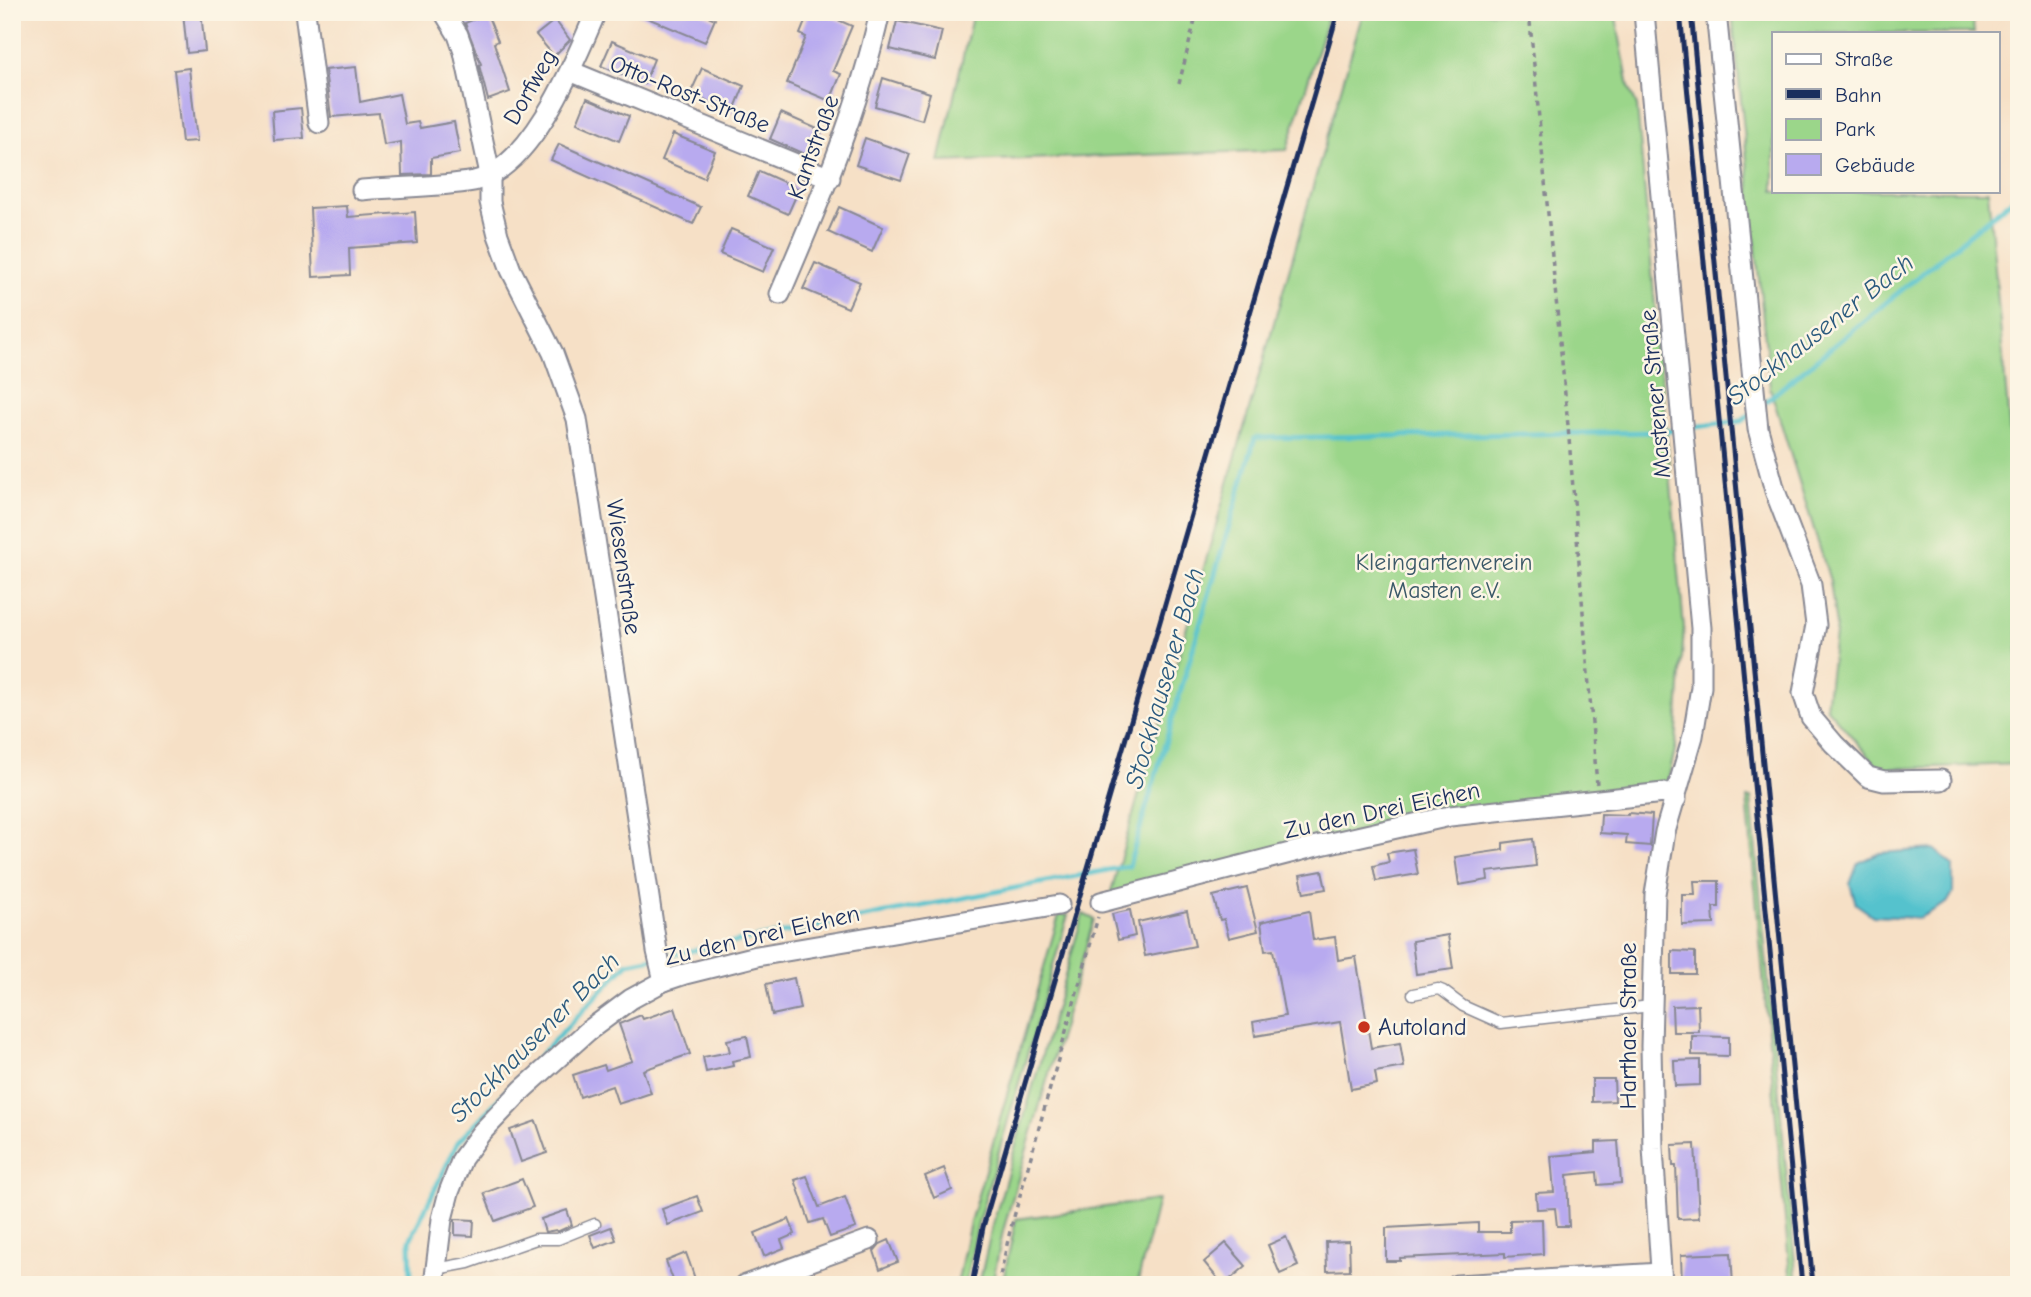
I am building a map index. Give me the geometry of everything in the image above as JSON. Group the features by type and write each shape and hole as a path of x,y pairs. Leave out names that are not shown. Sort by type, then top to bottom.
{"street":[{"path":"305,12 319,123"},
{"name":"Wiesenstraße","path":"444,12 458,35 464,52 489,174 490,202 498,235 511,270 553,354 577,419 661,966"},
{"name":"Dorfweg","path":"489,174 504,165 526,144 550,108 596,12"},
{"name":"Kantstraße","path":"780,293 830,178 855,104 880,12"},
{"name":"Mastener Straße","path":"1644,12 1701,628 1701,687 1684,771"},
{"path":"1716,12 1758,429 1775,491 1811,585 1816,625 1804,694 1811,718 1867,777 1884,781 1941,780"},
{"name":"Otto-Rost-Straße","path":"570,71 830,178"},
{"path":"362,190 476,180 489,174"},
{"name":"Harthaer Straße","path":"1661,1279 1653,1148 1651,1006 1655,894 1665,832 1684,771"},
{"name":"Zu den Drei Eichen","path":"1101,902 1321,845 1450,816 1664,793 1676,799"},
{"name":"Zu den Drei Eichen","path":"435,1277 449,1192 461,1159 523,1088 588,1031 631,999 661,966 757,956 1059,905"},
{"path":"752,1284 869,1240"},
{"path":"1457,1285 1661,1279"}],"lane":[{"path":"1413,994 1438,989 1463,1006 1501,1023 1651,1006"},
{"path":"435,1277 536,1239 558,1239 595,1224"}],"path":[{"path":"1179,84 1198,12"},
{"path":"1528,12 1568,426 1598,801"},
{"path":"998,1285 1010,1231 1101,902"}],"green space":[{"path":"973,12 1329,12 1287,150 939,162"},
{"name":"Kleingartenverein Masten e.V.","path":"1363,12 1615,12 1629,87 1637,106 1684,628 1676,745 1668,781 1447,812 1110,895"},
{"path":"1732,12 1972,12 1974,32 1772,32 1772,192 1988,192 2017,513 2019,764 1880,769 1826,707 1836,626 1830,581 1770,388"},
{"path":"1747,798 1751,798 1797,1285 1791,1285"},
{"path":"1083,914 1094,919 1003,1231 992,1285 979,1285 992,1227"},
{"path":"1059,915 1068,915 978,1223 965,1285 957,1285 970,1222"},
{"path":"1158,1200 1137,1285 1002,1285 1016,1219"}],"water":[{"path":"1934,849 1953,866 1953,893 1947,903 1919,918 1873,916 1856,904 1850,884 1858,863 1880,853"}],"building":[{"path":"183,12 201,12 205,51 187,53"},
{"path":"633,12 699,12 715,19 705,42"},
{"path":"809,12 820,12 852,26 833,71 841,74 830,101 787,83 806,37 800,34"},
{"path":"487,14 498,41 494,43 510,92 488,100 479,65 481,64 465,23"},
{"path":"555,20 570,40 554,56 536,35"},
{"path":"897,21 942,31 935,60 890,49"},
{"path":"612,41 654,59 644,84 601,66"},
{"path":"356,67 360,102 399,94 405,124 418,122 420,128 454,122 460,153 431,158 431,174 402,175 401,142 384,145 379,113 331,117 325,70"},
{"path":"189,68 197,141 182,142 174,70"},
{"path":"702,68 744,86 733,113 690,94"},
{"path":"883,78 930,93 922,120 875,106"},
{"path":"587,98 629,116 619,141 577,123"},
{"path":"301,108 304,138 274,140 272,111"},
{"path":"781,113 822,131 811,157 770,139"},
{"path":"673,134 715,151 704,178 662,160"},
{"path":"865,138 910,154 901,180 856,165"},
{"path":"559,144 701,207 693,224 551,160"},
{"path":"759,171 799,189 788,214 748,196"},
{"path":"347,206 348,217 415,212 417,243 349,248 350,275 313,277 310,208"},
{"path":"839,207 883,227 872,252 828,232"},
{"path":"731,229 774,247 763,272 720,254"},
{"path":"815,263 860,282 848,308 803,289"},
{"path":"1601,814 1652,815 1650,846 1626,844 1627,835 1600,833"},
{"path":"1533,839 1536,866 1487,872 1488,880 1459,885 1455,857 1503,850 1503,843"},
{"path":"1413,849 1418,874 1376,881 1373,866 1389,862 1387,853"},
{"path":"1322,871 1326,889 1304,893 1300,875"},
{"path":"1694,881 1719,881 1719,907 1713,907 1714,924 1682,925 1682,895 1695,895"},
{"path":"1247,888 1258,931 1229,938 1213,896"},
{"path":"1130,910 1135,936 1118,940 1112,914"},
{"path":"1187,911 1195,946 1145,956 1138,922"},
{"path":"1309,911 1313,940 1335,937 1338,960 1356,957 1371,1048 1400,1043 1404,1067 1375,1072 1377,1084 1351,1089 1340,1022 1255,1036 1253,1022 1285,1016 1273,950 1265,951 1261,922"},
{"path":"1448,935 1453,969 1416,974 1412,941"},
{"path":"1672,951 1695,952 1695,974 1672,974"},
{"path":"794,978 800,1009 772,1015 766,984"},
{"path":"1698,1005 1699,1032 1673,1032 1672,1006"},
{"path":"675,1008 690,1054 643,1070 651,1093 618,1104 612,1086 580,1097 573,1075 604,1065 606,1070 632,1061 619,1024 641,1015 643,1019"},
{"path":"747,1036 751,1057 732,1061 733,1066 706,1072 703,1057 730,1052 727,1040"},
{"path":"1692,1036 1729,1037 1729,1056 1692,1055"},
{"path":"1700,1060 1700,1085 1675,1086 1674,1061"},
{"path":"1592,1079 1614,1079 1615,1101 1592,1102"},
{"path":"536,1121 547,1153 521,1162 510,1130"},
{"path":"1618,1141 1621,1183 1598,1185 1597,1172 1567,1175 1569,1226 1557,1226 1555,1208 1537,1209 1536,1193 1554,1192 1551,1156 1596,1152 1596,1142"},
{"path":"1695,1144 1699,1218 1678,1219 1676,1166 1673,1166 1672,1145"},
{"path":"944,1168 952,1190 934,1198 925,1176"},
{"path":"807,1176 819,1207 845,1197 856,1228 830,1237 823,1219 810,1223 795,1180"},
{"path":"522,1179 533,1207 495,1221 484,1193"},
{"path":"697,1196 703,1212 668,1225 662,1209"},
{"path":"567,1210 572,1225 557,1232 545,1232 541,1219"},
{"path":"455,1219 474,1220 473,1236 455,1235"},
{"path":"789,1219 795,1234 781,1240 784,1248 764,1256 755,1233"},
{"path":"1542,1219 1543,1254 1505,1257 1505,1253 1386,1261 1386,1228 1478,1223 1478,1232 1510,1232 1510,1220"},
{"path":"611,1227 616,1240 595,1248 590,1235"},
{"path":"1286,1237 1298,1266 1280,1274 1268,1245"},
{"path":"889,1240 898,1262 880,1269 874,1251"},
{"path":"1349,1241 1350,1270 1327,1271 1326,1242"},
{"path":"1226,1243 1246,1266 1223,1285 1204,1262"},
{"path":"686,1253 697,1285 675,1285 666,1261"},
{"path":"1731,1253 1733,1285 1682,1285 1681,1255"}],"waterway":[{"name":"Stockhausener Bach","path":"1761,405 2019,194"},
{"name":"Stockhausener Bach","path":"1687,428 1742,421 1751,414"},
{"name":"Stockhausener Bach","path":"411,1285 410,1240 458,1142 628,963 1129,866 1255,438 1677,430"}],"railway":[{"path":"972,1285 983,1227 1338,12"},
{"path":"1680,12 1802,1285"},
{"path":"1691,12 1813,1285"}],"place":[{"name":"Autoland","path":"1364,1027"}]}
